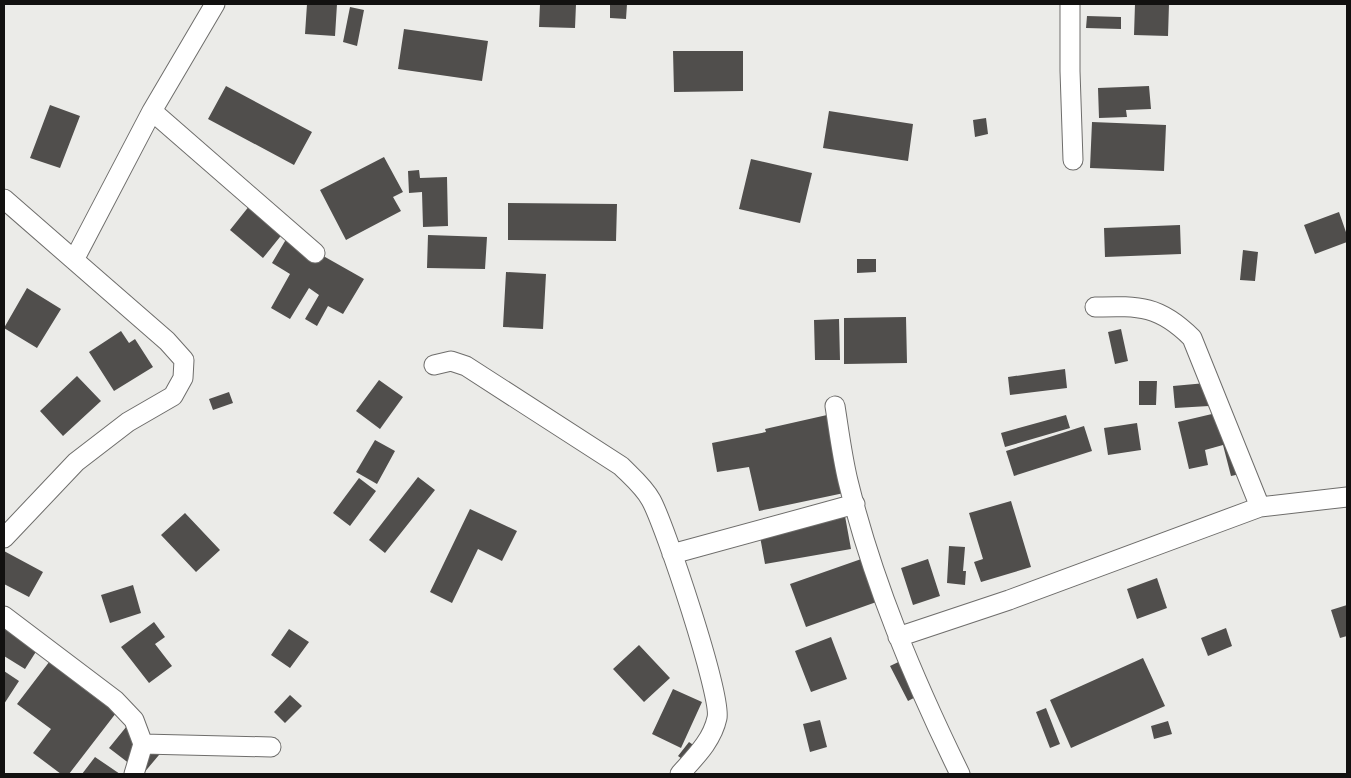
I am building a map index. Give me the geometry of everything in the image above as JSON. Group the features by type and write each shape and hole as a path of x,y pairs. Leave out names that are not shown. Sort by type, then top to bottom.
{"street":[{"path":"74,260 152,111 215,4"},
{"path":"1070,4 1073,160"},
{"path":"152,111 315,252"},
{"path":"4,199 167,341 184,360 183,378 173,396 128,422 76,462 4,538"},
{"path":"1095,307 1128,306 1156,310 1178,323 1192,338 1260,507"},
{"path":"434,365 451,361 466,366 621,466 637,481 652,500 672,554 715,688 718,716 711,738 680,774"},
{"path":"835,406 848,480 879,586 928,709 960,774"},
{"path":"898,637 1009,600 1260,507 1347,497"},
{"path":"672,554 855,504"},
{"path":"4,616 115,700 134,720 143,744 134,774"},
{"path":"143,744 271,747"}],"building":[{"path":"307,4 337,4 335,36 305,34"},
{"path":"540,4 576,4 575,28 539,27"},
{"path":"610,4 627,4 626,19 610,18"},
{"path":"1135,4 1169,4 1168,36 1134,35"},
{"path":"350,7 364,10 357,46 343,42"},
{"path":"1087,16 1121,17 1121,29 1086,28"},
{"path":"404,29 488,41 482,81 398,69"},
{"path":"673,51 743,51 743,91 674,92"},
{"path":"226,86 312,132 294,165 208,119"},
{"path":"1149,86 1151,109 1126,110 1127,117 1099,118 1098,88"},
{"path":"50,105 80,116 60,168 30,158"},
{"path":"829,111 913,124 908,161 823,148"},
{"path":"986,118 988,134 975,137 973,120"},
{"path":"1092,122 1166,125 1164,171 1090,168"},
{"path":"384,157 403,192 393,197 401,211 346,240 320,190"},
{"path":"751,159 812,173 800,223 739,209"},
{"path":"419,170 420,178 447,177 448,226 423,227 422,192 409,193 408,171"},
{"path":"254,200 288,227 263,258 230,230"},
{"path":"508,203 617,204 616,241 508,240"},
{"path":"1339,212 1347,235 1347,242 1315,254 1304,225"},
{"path":"1180,225 1181,254 1105,257 1104,228"},
{"path":"428,235 487,237 485,269 427,268"},
{"path":"288,236 364,279 343,314 328,306 317,326 305,319 319,295 309,288 290,319 271,308 290,274 272,263"},
{"path":"1243,250 1258,252 1255,281 1240,280"},
{"path":"857,259 876,259 876,272 857,273"},
{"path":"506,272 546,274 543,329 503,327"},
{"path":"27,288 61,309 37,348 4,328"},
{"path":"906,317 907,363 844,364 844,318"},
{"path":"839,319 840,360 815,360 814,320"},
{"path":"1121,329 1128,361 1115,364 1108,332"},
{"path":"121,331 129,343 135,339 153,367 114,391 89,352"},
{"path":"1065,369 1067,388 1010,395 1008,377"},
{"path":"77,376 101,401 63,436 40,411"},
{"path":"379,380 403,397 380,429 356,411"},
{"path":"1139,381 1157,381 1156,405 1139,405"},
{"path":"1206,383 1209,406 1175,408 1173,386"},
{"path":"229,392 233,403 213,410 209,399"},
{"path":"1229,410 1245,473 1231,476 1223,445 1205,450 1208,465 1189,469 1178,422"},
{"path":"827,415 844,493 759,511 749,467 717,472 712,443 766,432 765,429"},
{"path":"1066,415 1070,428 1005,447 1001,433"},
{"path":"1137,423 1141,450 1108,455 1104,428"},
{"path":"1084,426 1092,451 1014,476 1006,451"},
{"path":"375,440 395,451 377,484 356,472"},
{"path":"418,477 435,490 385,553 369,540"},
{"path":"359,478 376,491 350,526 333,513"},
{"path":"1011,501 1031,567 981,582 974,562 983,559 969,513"},
{"path":"470,509 517,531 502,561 478,549 452,603 430,592"},
{"path":"185,513 220,550 196,572 161,535"},
{"path":"845,516 851,549 765,564 759,531"},
{"path":"949,546 965,547 963,571 966,571 965,585 947,583"},
{"path":"4,551 43,572 29,597 4,584"},
{"path":"867,557 882,600 806,627 790,584"},
{"path":"928,559 940,596 913,605 901,568"},
{"path":"1157,578 1167,608 1137,619 1127,589"},
{"path":"133,585 141,613 110,623 101,595"},
{"path":"1347,605 1347,636 1340,638 1331,610"},
{"path":"4,614 44,639 25,669 4,656"},
{"path":"154,622 165,637 155,644 172,666 149,683 121,647"},
{"path":"1226,628 1232,646 1208,656 1201,638"},
{"path":"289,629 309,642 290,668 271,655"},
{"path":"831,637 847,679 811,692 795,651"},
{"path":"639,645 670,678 644,702 613,669"},
{"path":"56,653 88,677 80,686 116,713 69,774 61,774 33,753 51,729 17,704"},
{"path":"911,656 929,690 908,701 890,666"},
{"path":"1143,658 1165,706 1071,748 1050,700"},
{"path":"4,671 19,681 4,704"},
{"path":"673,689 702,702 681,748 652,734"},
{"path":"290,695 302,706 285,723 274,712"},
{"path":"1046,708 1060,744 1050,748 1036,712"},
{"path":"820,720 827,747 810,752 803,724"},
{"path":"131,721 164,749 143,774 109,748"},
{"path":"1168,721 1172,734 1154,739 1151,726"},
{"path":"689,742 702,751 692,766 678,756"},
{"path":"95,757 120,774 82,774"}]}
